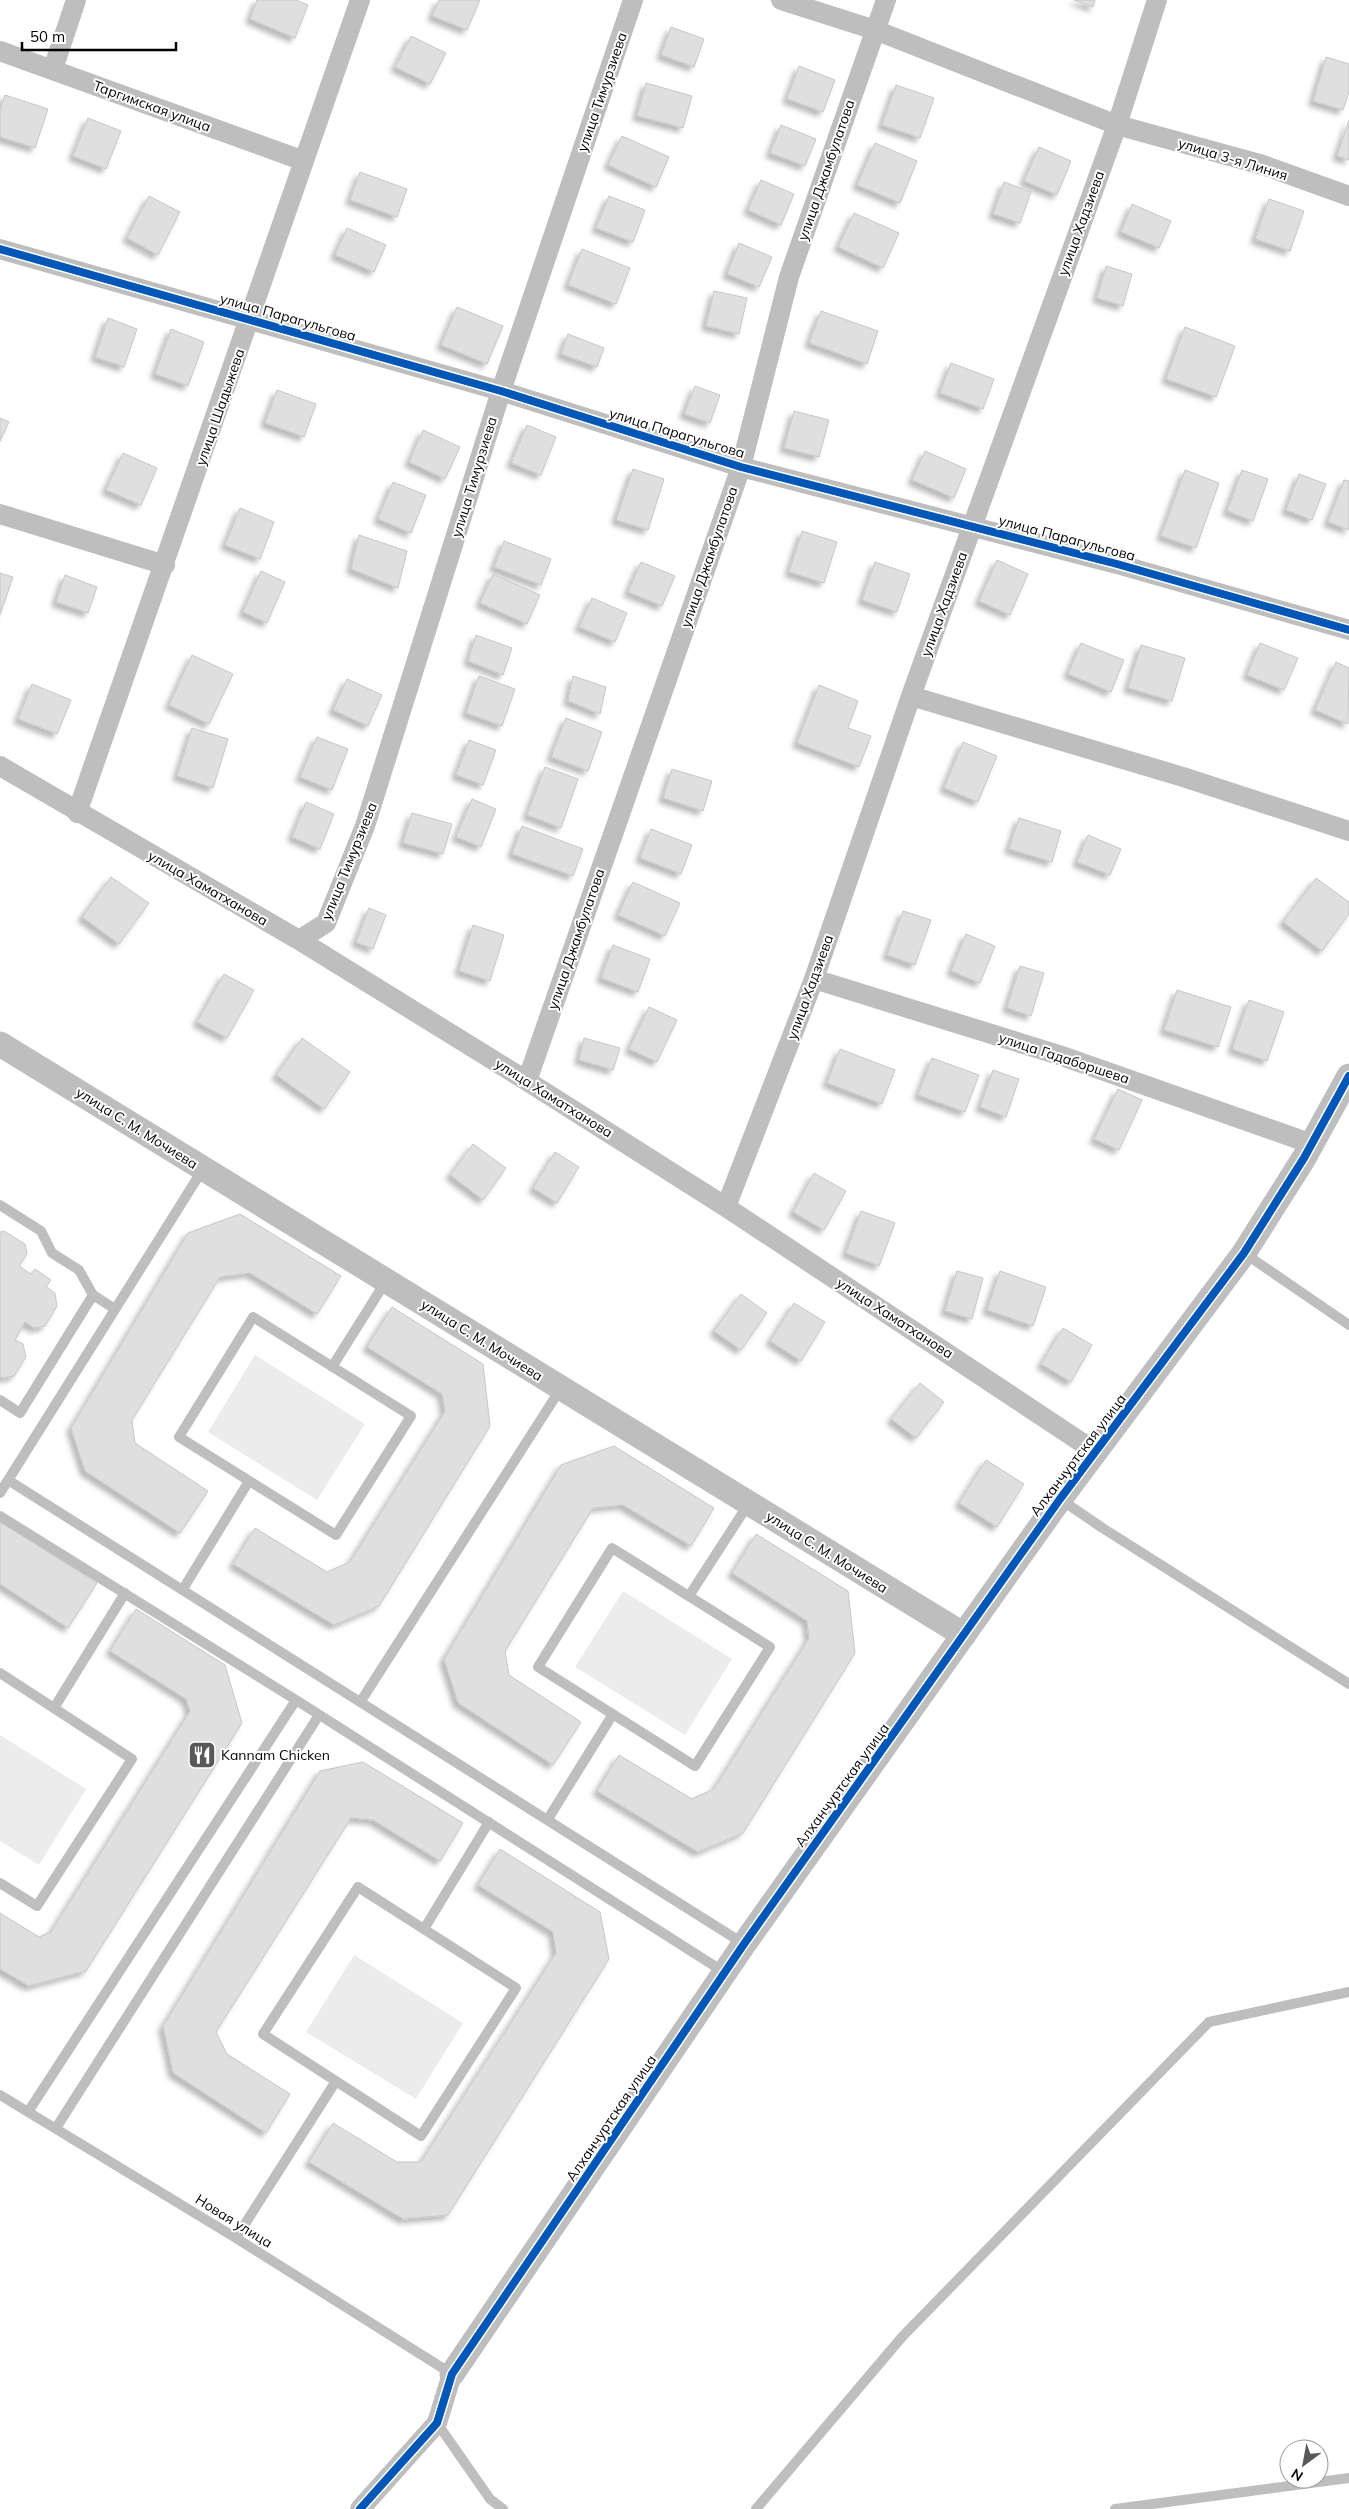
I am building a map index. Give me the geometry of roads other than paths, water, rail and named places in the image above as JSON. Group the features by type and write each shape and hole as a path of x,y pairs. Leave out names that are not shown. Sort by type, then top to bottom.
{"street":[{"path":"53,69 76,0"},
{"name":"улица Шадыжева","path":"77,813 165,566 360,0"},
{"name":"улица Тимурзиева","path":"299,940 326,924 365,826 500,391 633,0"},
{"name":"улица 3-я Линия","path":"781,0 874,30 1117,125 1263,166 1349,196"},
{"name":"улица Джамбулатова","path":"527,1081 741,467 789,277 886,0"},
{"name":"улица Хадзиева","path":"726,1207 814,979 911,696 1117,125 1157,0"},
{"name":"Таргимская улица","path":"0,51 304,161"},
{"name":"улица Парагульгова","path":"0,249 500,391 741,467 1117,564 1349,630"},
{"path":"0,514 165,566"},
{"path":"911,696 1183,778 1349,831"},
{"name":"улица Хаматханова","path":"0,766 77,813 299,940 527,1081 726,1207 1096,1452"},
{"name":"улица Гадаборшева","path":"814,979 1059,1055 1312,1144"},
{"name":"улица С. М. Мочиева","path":"0,1044 964,1635"},
{"name":"Алханчуртская улица","path":"360,2509 437,2423 452,2374 724,1972 1060,1499 1244,1253 1312,1144 1349,1076"}],"lane":[{"path":"0,1493 203,1169"},
{"path":"0,1205 41,1231 52,1253 78,1270 94,1295 115,1308"},
{"path":"1244,1253 1349,1326"},
{"path":"332,1367 386,1282"},
{"path":"0,1400 20,1413 94,1295"},
{"path":"254,1317 411,1416 336,1535 249,1481 178,1437 254,1317"},
{"path":"361,1701 561,1388"},
{"path":"8,1480 744,1944"},
{"path":"183,1589 249,1481"},
{"path":"1060,1499 1100,1528 1349,1684"},
{"path":"689,1596 749,1504"},
{"path":"0,1516 296,1700 724,1972"},
{"path":"612,1548 770,1647 695,1766 613,1714 538,1667 612,1548"},
{"path":"54,1708 125,1594"},
{"path":"0,1673 132,1759 37,1906 0,1882"},
{"path":"28,2112 296,1700"},
{"path":"548,1819 613,1714"},
{"path":"56,2128 319,1715"},
{"path":"424,1929 489,1822"},
{"path":"358,1886 516,1988 421,2136 336,2082 263,2034 358,1886"},
{"path":"756,2509 902,2337 1209,2022 1349,1992"},
{"path":"236,2238 336,2082"},
{"name":"Новая улица","path":"0,2095 236,2238 452,2374"},
{"path":"437,2423 490,2499 503,2509"},
{"path":"1115,2509 1349,2478"}],"place":[{"name":"Kannam Chicken","path":"202,1755"}]}
